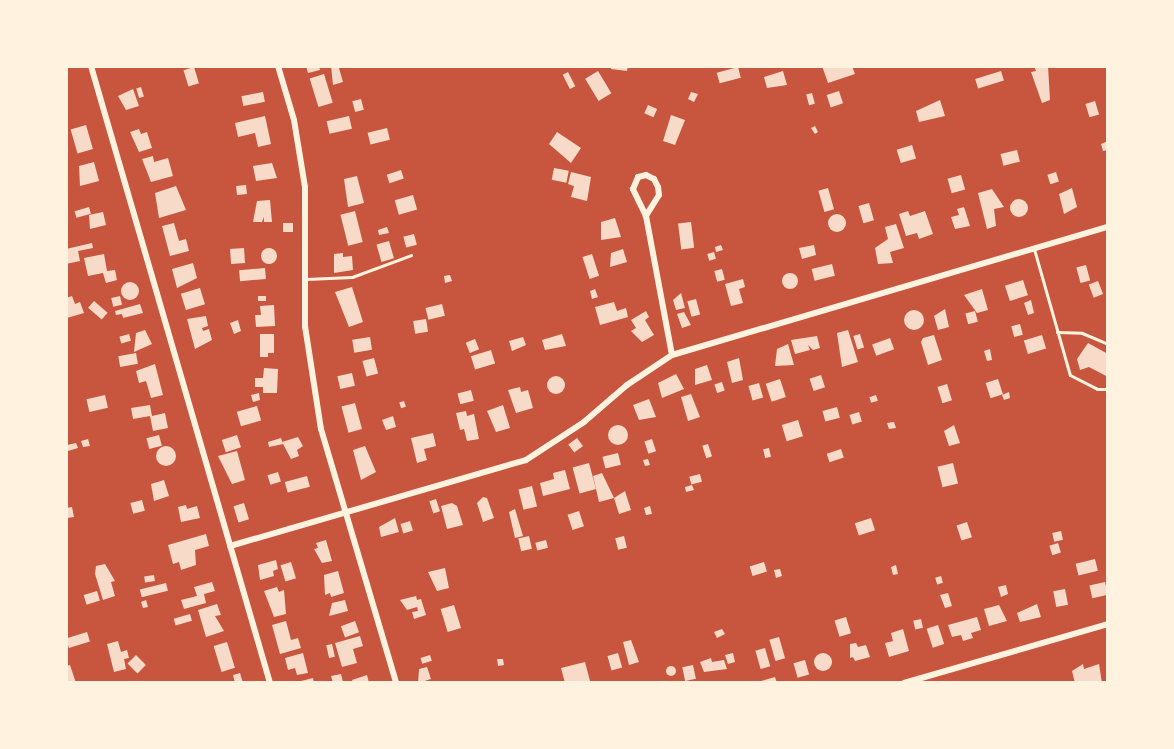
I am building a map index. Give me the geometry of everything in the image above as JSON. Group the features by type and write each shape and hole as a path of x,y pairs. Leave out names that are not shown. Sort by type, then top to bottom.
{"street":[{"path":"91,66 270,683"},
{"path":"278,66 300,150 309,361 321,429 396,683"},
{"path":"646,216 659,195 654,179 646,175 638,177 633,189 646,216 672,355"},
{"path":"230,546 526,460 584,422 627,385 672,355 1108,227"},
{"path":"904,683 1108,624"}],"lane":[{"path":"1034,249 1057,332 1074,379 1108,389"},
{"path":"306,279 352,277 411,255"},
{"path":"1057,332 1082,333 1108,344"}],"building":[{"path":"306,66 319,66 320,70 308,73"},
{"path":"331,66 344,66 339,68 343,82 333,85"},
{"path":"611,66 628,66 627,71 611,69"},
{"path":"822,66 852,66 855,74 828,83"},
{"path":"1034,66 1048,66 1050,100 1042,103 1031,72 1036,71"},
{"path":"194,67 199,83 188,86 183,70"},
{"path":"738,67 741,78 720,83 717,73"},
{"path":"598,71 611,93 599,101 585,79"},
{"path":"783,71 787,85 767,88 764,77"},
{"path":"1001,71 1004,81 978,88 975,79"},
{"path":"568,72 575,86 570,89 563,75"},
{"path":"324,74 333,103 318,107 310,78"},
{"path":"141,87 144,97 139,98 136,88"},
{"path":"133,89 139,106 126,110 118,96"},
{"path":"839,91 843,103 831,107 827,95"},
{"path":"263,92 265,102 243,106 241,96"},
{"path":"691,92 698,94 694,102 688,99"},
{"path":"812,93 815,104 809,105 806,95"},
{"path":"361,99 364,110 355,112 352,101"},
{"path":"940,100 945,116 919,122 916,111"},
{"path":"1095,101 1099,114 1090,117 1085,104"},
{"path":"648,105 657,109 653,117 644,113"},
{"path":"671,115 685,120 675,145 663,141"},
{"path":"265,116 271,144 258,147 255,133 238,137 235,123"},
{"path":"349,116 352,129 330,134 327,121"},
{"path":"86,125 93,149 78,153 71,129"},
{"path":"815,126 818,132 815,134 811,128"},
{"path":"387,128 390,140 370,144 368,133"},
{"path":"139,129 141,134 147,132 152,148 139,152 130,132"},
{"path":"557,132 581,148 571,163 549,144"},
{"path":"1108,141 1108,150 1103,151 1101,144"},
{"path":"912,145 916,158 901,163 897,150"},
{"path":"1017,150 1020,162 1003,166 1001,154"},
{"path":"153,156 154,162 168,158 173,176 151,182 142,159"},
{"path":"94,162 99,181 80,186 79,166"},
{"path":"272,163 277,178 256,181 253,166"},
{"path":"554,168 569,171 566,183 552,180"},
{"path":"401,170 404,179 390,183 387,175"},
{"path":"571,172 591,177 587,201 571,197 574,186 568,184"},
{"path":"1056,172 1059,182 1050,184 1047,175"},
{"path":"961,175 965,189 952,193 948,179"},
{"path":"357,176 364,203 348,207 344,179"},
{"path":"246,185 247,194 237,195 236,186"},
{"path":"176,186 186,210 159,218 155,193"},
{"path":"828,188 834,209 824,212 818,191"},
{"path":"1072,188 1077,207 1064,214 1059,194"},
{"path":"992,189 1004,207 994,209 996,226 987,229 978,193"},
{"path":"413,195 417,209 399,215 395,200"},
{"path":"1019,199 1025,202 1028,208 1025,214 1019,217 1013,214 1010,208 1013,202"},
{"path":"270,200 272,222 264,222 264,217 262,222 253,222 257,201"},
{"path":"869,203 874,220 863,223 858,206"},
{"path":"89,207 91,214 77,218 75,211"},
{"path":"964,207 970,226 955,229 951,217 959,215 957,209"},
{"path":"355,211 363,242 348,246 340,215"},
{"path":"908,211 910,216 925,211 933,234 919,239 917,233 906,236 899,214"},
{"path":"103,212 106,225 90,229 89,215"},
{"path":"837,214 845,219 846,223 841,231 837,232 829,227 828,223 833,215"},
{"path":"615,218 621,237 601,240 601,222"},
{"path":"691,222 694,248 681,249 678,224"},
{"path":"174,223 179,241 186,239 189,251 170,256 162,226"},
{"path":"283,223 293,223 293,232 283,232"},
{"path":"896,224 904,248 890,252 893,263 878,264 875,248 888,239 885,227"},
{"path":"387,227 389,233 379,235 378,230"},
{"path":"414,234 417,245 406,247 403,237"},
{"path":"389,241 394,258 381,262 377,245"},
{"path":"92,243 93,248 78,251 80,261 66,264 66,249"},
{"path":"721,245 723,250 716,252 715,247"},
{"path":"814,245 816,255 802,259 799,248"},
{"path":"244,248 245,263 231,264 230,249"},
{"path":"266,248 272,248 277,256 275,262 266,264 261,259 261,253"},
{"path":"623,249 627,262 610,267 611,253"},
{"path":"714,252 716,259 709,261 707,254"},
{"path":"343,253 343,257 352,256 353,270 334,273 334,254"},
{"path":"104,254 107,271 115,270 117,280 106,283 103,273 88,276 84,258"},
{"path":"592,254 599,276 590,279 582,257"},
{"path":"193,263 197,278 177,288 172,269"},
{"path":"832,264 835,276 815,281 812,269"},
{"path":"1086,265 1090,280 1080,283 1076,268"},
{"path":"265,268 266,279 240,281 239,270"},
{"path":"722,269 725,280 717,282 714,271"},
{"path":"790,273 796,275 798,281 796,287 790,289 784,287 782,281 784,275"},
{"path":"450,275 452,281 445,283 444,276"},
{"path":"743,279 745,287 739,289 743,303 731,306 725,284"},
{"path":"1023,280 1028,295 1010,301 1005,286"},
{"path":"1098,281 1103,294 1094,298 1089,285"},
{"path":"130,282 136,285 139,291 136,297 130,300 124,297 121,291 124,285"},
{"path":"352,287 363,322 349,327 335,292"},
{"path":"200,288 205,304 186,310 181,294"},
{"path":"595,289 598,297 592,299 590,291"},
{"path":"982,289 988,310 977,313 964,295"},
{"path":"681,293 685,308 676,310 673,300"},
{"path":"72,296 75,304 80,302 84,313 67,318 66,298"},
{"path":"120,296 122,305 113,307 111,298"},
{"path":"258,296 266,296 266,301 258,301"},
{"path":"696,299 700,314 691,317 687,301"},
{"path":"1031,300 1034,313 1028,315 1024,303"},
{"path":"94,301 108,313 102,320 88,308"},
{"path":"614,302 617,311 626,308 628,317 600,325 595,307"},
{"path":"140,304 143,313 123,318 122,314 116,315 115,311"},
{"path":"442,304 445,316 428,320 426,308"},
{"path":"274,305 275,326 256,327 255,315 261,315 260,306"},
{"path":"945,309 949,327 938,330 934,316"},
{"path":"914,310 921,313 924,320 921,327 914,330 907,327 904,320 907,313"},
{"path":"646,311 649,317 645,320 654,335 642,342 631,331 636,328 631,320"},
{"path":"975,311 978,322 968,324 965,314"},
{"path":"684,312 691,325 682,328 677,314"},
{"path":"206,316 208,326 202,328 203,331 209,329 212,340 195,349 187,319"},
{"path":"426,319 428,332 415,334 413,321"},
{"path":"238,320 241,331 234,334 230,323"},
{"path":"1020,324 1023,335 1014,337 1011,326"},
{"path":"145,330 152,344 134,352 136,333"},
{"path":"848,330 858,362 842,367 837,333"},
{"path":"129,334 131,341 121,343 119,337"},
{"path":"260,334 274,334 274,353 268,353 268,357 260,357"},
{"path":"562,334 566,346 545,350 542,340"},
{"path":"860,334 864,347 857,349 853,336"},
{"path":"934,335 942,360 928,365 921,342 923,338"},
{"path":"1042,335 1046,348 1028,354 1024,341"},
{"path":"817,336 820,348 813,350 808,345 810,350 795,354 791,340"},
{"path":"370,337 372,350 354,353 352,340"},
{"path":"523,337 526,345 512,351 509,341"},
{"path":"890,338 894,349 876,356 872,344"},
{"path":"475,339 479,349 470,353 466,343"},
{"path":"1088,343 1108,354 1108,377 1089,367 1080,370 1077,359"},
{"path":"788,344 794,365 775,366 777,349"},
{"path":"990,349 992,360 987,361 984,351"},
{"path":"491,350 495,363 475,370 471,356"},
{"path":"136,353 138,364 120,367 118,356"},
{"path":"374,358 378,373 367,377 362,361"},
{"path":"739,358 743,380 732,383 727,362"},
{"path":"155,364 163,395 151,398 146,381 139,383 136,371"},
{"path":"707,365 712,380 695,385 695,369"},
{"path":"264,368 278,369 277,393 263,393 263,387 255,387 255,378 263,378"},
{"path":"352,373 355,386 340,389 337,376"},
{"path":"676,374 684,389 662,398 658,383"},
{"path":"821,375 825,387 814,391 810,379"},
{"path":"552,376 560,376 565,381 563,392 552,394 547,389 547,381"},
{"path":"780,379 786,397 772,402 766,384"},
{"path":"998,379 1003,394 991,398 986,383"},
{"path":"722,382 725,391 717,393 714,384"},
{"path":"759,383 763,397 753,400 748,386"},
{"path":"947,384 952,400 942,403 937,387"},
{"path":"520,387 521,392 528,390 533,408 516,413 508,390"},
{"path":"471,390 474,401 460,404 457,394"},
{"path":"1009,392 1010,398 1004,400 1002,395"},
{"path":"259,393 260,400 253,402 251,395"},
{"path":"691,394 700,417 688,421 681,397"},
{"path":"105,395 108,408 89,412 86,399"},
{"path":"876,395 878,401 871,403 869,397"},
{"path":"649,399 656,417 639,420 633,405"},
{"path":"404,401 406,407 401,408 399,403"},
{"path":"355,403 362,429 348,433 341,407"},
{"path":"150,405 152,416 165,413 168,428 153,431 150,416 133,419 131,408"},
{"path":"503,405 510,428 496,432 487,411"},
{"path":"257,406 261,420 241,426 237,412"},
{"path":"837,407 840,418 825,422 823,411"},
{"path":"466,411 467,416 474,414 479,439 467,441 464,429 460,430 456,413"},
{"path":"859,412 862,422 852,424 849,415"},
{"path":"393,416 396,427 386,430 382,420"},
{"path":"798,420 803,436 787,441 782,425"},
{"path":"894,422 896,428 889,429 887,423"},
{"path":"618,425 625,428 628,435 625,442 618,445 611,442 608,435 611,428"},
{"path":"954,425 960,443 949,446 944,431"},
{"path":"433,433 436,446 424,449 427,460 417,463 411,438"},
{"path":"159,435 162,446 149,449 146,438"},
{"path":"237,435 241,447 226,452 222,440"},
{"path":"298,437 303,446 297,450 299,456 291,459 282,442"},
{"path":"281,438 283,444 269,447 268,442"},
{"path":"577,438 583,446 574,453 568,445"},
{"path":"88,439 90,446 83,447 81,441"},
{"path":"652,439 656,451 648,454 644,441"},
{"path":"76,443 78,448 68,451 67,445"},
{"path":"708,444 712,456 706,458 702,446"},
{"path":"166,446 173,449 176,456 173,463 166,466 159,463 156,456 159,449"},
{"path":"365,446 376,472 361,480 353,450"},
{"path":"769,448 771,457 765,458 763,449"},
{"path":"841,449 844,458 830,462 827,454"},
{"path":"237,451 245,480 232,484 218,456"},
{"path":"618,453 621,465 605,469 602,457"},
{"path":"648,459 650,465 645,466 643,460"},
{"path":"589,463 596,489 580,493 573,467"},
{"path":"953,463 958,483 943,487 937,467"},
{"path":"565,470 570,489 543,496 540,483 554,479 553,473"},
{"path":"278,472 281,482 270,485 267,475"},
{"path":"602,473 614,498 599,502 593,476"},
{"path":"700,474 702,482 691,484 689,477"},
{"path":"307,476 310,487 288,493 285,482"},
{"path":"164,480 169,496 154,501 151,484"},
{"path":"692,485 694,490 686,492 685,487"},
{"path":"532,486 537,506 523,510 518,489"},
{"path":"625,491 631,510 619,514 614,498"},
{"path":"483,497 487,498 494,518 483,522 477,503"},
{"path":"436,499 440,511 433,514 429,501"},
{"path":"142,500 145,511 133,514 130,503"},
{"path":"244,503 249,519 238,522 233,506"},
{"path":"452,503 457,506 463,525 447,529 441,506"},
{"path":"186,505 187,509 197,506 200,518 181,522 178,507"},
{"path":"650,506 652,514 646,515 644,508"},
{"path":"72,507 74,517 67,518 66,508"},
{"path":"515,509 523,536 515,538 509,512"},
{"path":"579,511 584,526 573,530 568,515"},
{"path":"395,518 399,532 381,537 379,527"},
{"path":"871,518 875,530 859,536 855,523"},
{"path":"410,521 413,531 403,533 400,524"},
{"path":"967,522 972,537 961,541 957,525"},
{"path":"1061,531 1063,540 1054,542 1052,533"},
{"path":"206,534 209,546 195,550 196,565 181,570 179,562 173,564 168,545"},
{"path":"529,536 532,549 521,551 518,538"},
{"path":"624,536 627,548 618,550 615,538"},
{"path":"326,540 332,561 322,563 314,549 318,548 316,543"},
{"path":"546,540 548,548 537,550 535,543"},
{"path":"1058,543 1061,553 1052,555 1049,546"},
{"path":"1095,559 1098,571 1078,575 1076,564"},
{"path":"276,560 278,569 273,571 274,576 260,580 258,565"},
{"path":"291,562 296,578 285,581 280,565"},
{"path":"764,562 767,572 753,576 750,566"},
{"path":"105,564 115,581 111,582 115,596 103,600 95,574 96,566"},
{"path":"896,565 898,574 893,575 891,567"},
{"path":"445,568 449,588 437,591 428,572"},
{"path":"780,569 782,576 776,578 774,570"},
{"path":"338,571 344,593 331,597 330,593 325,595 324,575"},
{"path":"154,575 155,581 145,582 144,577"},
{"path":"941,576 943,583 937,584 935,578"},
{"path":"212,582 215,591 204,594 206,603 184,609 181,600 197,596 194,587"},
{"path":"1105,582 1108,595 1092,598 1089,586"},
{"path":"166,583 168,591 142,597 140,590"},
{"path":"1006,585 1008,594 1001,597 998,587"},
{"path":"277,587 279,592 284,590 286,614 274,617 264,591"},
{"path":"1065,589 1068,605 1056,607 1053,591"},
{"path":"97,591 100,601 87,605 84,595"},
{"path":"948,593 952,606 945,608 940,595"},
{"path":"416,596 417,600 421,599 426,615 414,619 412,612 418,611 417,607 407,610 400,600"},
{"path":"146,600 148,607 143,608 141,602"},
{"path":"345,600 348,611 329,616 332,603"},
{"path":"217,604 221,615 215,616 224,631 206,637 198,610"},
{"path":"1037,604 1041,617 1020,622 1017,613"},
{"path":"454,605 461,628 448,632 441,609"},
{"path":"999,605 1007,621 989,626 984,609"},
{"path":"190,614 192,621 176,625 174,619"},
{"path":"846,617 851,633 839,637 835,621"},
{"path":"977,617 981,630 971,633 973,638 963,641 961,635 952,637 948,625"},
{"path":"921,619 923,628 915,630 913,621"},
{"path":"286,621 291,640 298,638 301,648 280,654 272,625"},
{"path":"355,621 359,632 345,637 341,626"},
{"path":"938,625 944,644 933,648 927,629"},
{"path":"722,629 725,634 717,638 714,632"},
{"path":"903,629 909,651 889,657 885,643 893,641 891,633"},
{"path":"87,632 90,642 69,648 66,638"},
{"path":"360,636 363,646 353,649 357,663 342,667 335,643"},
{"path":"779,637 785,658 775,661 769,640"},
{"path":"631,640 639,662 629,665 623,642"},
{"path":"118,641 121,652 127,650 129,658 124,659 126,669 114,672 107,644"},
{"path":"227,642 235,668 222,672 214,646"},
{"path":"856,643 858,647 866,645 870,657 855,661 853,657 850,658 850,644"},
{"path":"332,644 335,657 329,658 326,645"},
{"path":"765,648 770,666 761,669 755,651"},
{"path":"303,653 308,673 297,675 295,668 288,670 285,658"},
{"path":"618,653 622,667 612,670 607,656"},
{"path":"733,653 735,662 728,664 725,655"},
{"path":"823,653 829,656 832,662 829,668 823,671 817,668 814,662 817,656"},
{"path":"136,655 146,665 137,673 128,663"},
{"path":"430,655 432,661 422,664 420,658"},
{"path":"711,658 712,662 724,660 727,669 704,672 700,662"},
{"path":"497,659 503,659 504,665 498,666"},
{"path":"805,660 809,674 798,678 793,663"},
{"path":"585,662 590,681 565,683 561,668"},
{"path":"1083,664 1084,669 1099,664 1102,683 1075,683 1072,671"},
{"path":"70,665 76,683 66,683 66,666"},
{"path":"693,665 696,679 685,681 682,667"},
{"path":"671,666 675,667 675,675 671,676 667,675 666,671 667,667"},
{"path":"427,667 431,679 418,683 419,669"},
{"path":"240,673 243,683 235,683 233,675"},
{"path":"341,674 343,682 333,683 331,676"},
{"path":"367,675 369,683 353,683 352,680"},
{"path":"775,677 777,683 761,683 761,681"},
{"path":"313,678 314,683 297,682"}]}
